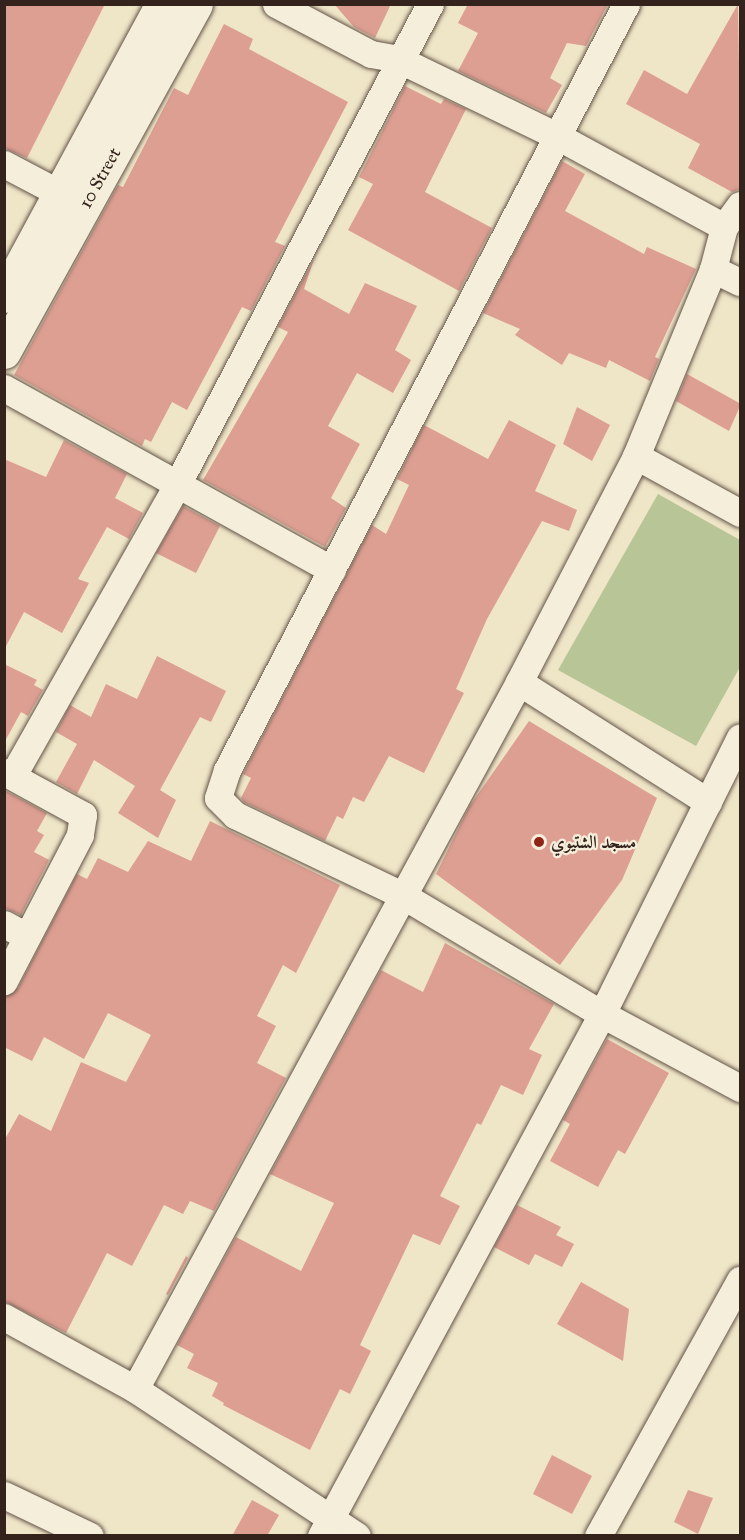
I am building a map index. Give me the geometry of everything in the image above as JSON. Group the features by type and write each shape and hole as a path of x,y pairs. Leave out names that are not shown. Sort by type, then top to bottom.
{"main road":[{"name":"10 Street","path":"4,296 162,4"},
{"name":"10 Street","path":"4,352 196,4"}],"street":[{"path":"276,4 371,54 398,59 559,137 724,227"},
{"path":"4,981 16,930 80,836 83,815 9,773 178,483 398,59 430,4"},
{"path":"626,4 559,137 227,770 218,798 235,815 402,895 602,1014 741,1088"},
{"path":"4,164 61,194"},
{"path":"135,1389 519,682 636,456 712,269 724,227 741,205"},
{"path":"712,269 741,282"},
{"path":"4,388 332,570"},
{"path":"636,456 741,513"},
{"path":"519,682 708,802"},
{"path":"326,1528 602,1014 741,737"},
{"path":"598,1536 741,1280"},
{"path":"4,1317 135,1389 326,1528 357,1536"},
{"path":"4,1495 90,1536"}],"green space":[{"path":"658,494 740,540 740,667 696,746 558,670"}],"building":[{"path":"4,4 105,4 27,158 4,148"},
{"path":"334,4 391,4 375,38 354,27"},
{"path":"468,4 608,4 586,46 567,43 550,78 562,85 546,113 458,71 478,33 458,23"},
{"path":"738,4 741,189 732,192 688,168 700,144 626,104 644,70 687,94"},
{"path":"224,24 253,39 249,49 348,102 275,242 285,246 251,311 242,307 187,410 172,402 151,442 145,439 142,446 14,375 118,185 123,187 174,88 188,95"},
{"path":"405,86 441,104 444,99 466,109 425,192 492,228 459,291 348,230 373,184 359,177"},
{"path":"562,161 585,174 565,211 644,254 647,247 696,269 655,357 659,359 650,381 609,360 606,368 569,353 562,365 515,335 520,329 483,313"},
{"path":"314,259 304,289 349,314 365,283 417,306 395,350 411,360 393,393 357,373 328,426 360,444 331,498 346,508 325,547 203,480 288,332 278,327"},
{"path":"687,374 741,404 729,431 676,401"},
{"path":"577,407 610,425 592,461 563,444"},
{"path":"509,420 556,445 535,491 577,510 569,531 542,521 487,619 456,689 464,693 424,773 389,756 364,802 353,797 343,819 337,816 325,841 244,802 241,798 251,778 243,774 372,525 386,534 409,485 397,479 424,425 488,459"},
{"path":"64,440 127,474 115,498 143,513 129,539 107,527 78,579 89,583 62,633 24,612 4,650 4,459 46,477"},
{"path":"183,506 220,526 196,573 156,553"},
{"path":"157,656 226,691 211,722 200,717 160,790 176,800 158,838 118,813 135,786 94,760 77,794 56,782 77,744 56,732 70,705 91,717 106,684 137,699"},
{"path":"4,664 37,680 34,685 43,690 28,716 21,712 4,743"},
{"name":"مسجد الشتيوي","path":"529,721 657,798 622,880 560,965 436,874 469,807"},
{"path":"4,790 47,813 37,831 44,835 34,852 49,860 21,915 4,908"},
{"path":"210,821 340,885 296,973 283,965 257,1016 276,1026 257,1063 286,1078 214,1211 190,1201 183,1214 164,1205 132,1266 107,1253 66,1333 4,1301 4,1141 19,1114 51,1131 81,1062 126,1082 151,1035 108,1013 84,1059 44,1037 32,1061 4,1047 4,997 18,988 77,874 87,879 98,858 128,872 148,841 191,861"},
{"path":"445,943 554,1004 529,1049 542,1055 523,1095 501,1085 481,1125 477,1123 440,1196 460,1206 440,1245 413,1234 360,1345 371,1351 350,1394 340,1389 310,1450 223,1405 224,1403 212,1396 218,1383 187,1368 194,1354 177,1345 236,1237 301,1271 334,1203 270,1174 381,970 423,992"},
{"path":"607,1039 669,1073 625,1154 618,1150 598,1187 550,1161 570,1124 563,1120"},
{"path":"517,1205 561,1227 556,1235 574,1244 562,1267 535,1254 529,1265 494,1247"},
{"path":"186,1256 188,1258 168,1295 166,1294"},
{"path":"581,1282 629,1309 623,1361 557,1324"},
{"path":"552,1455 592,1476 572,1514 533,1494"},
{"path":"688,1490 713,1498 698,1534 674,1522"},
{"path":"252,1500 279,1515 267,1536 232,1536"}],"place":[{"name":"مسجد الشتيوي","path":"539,842"}]}
